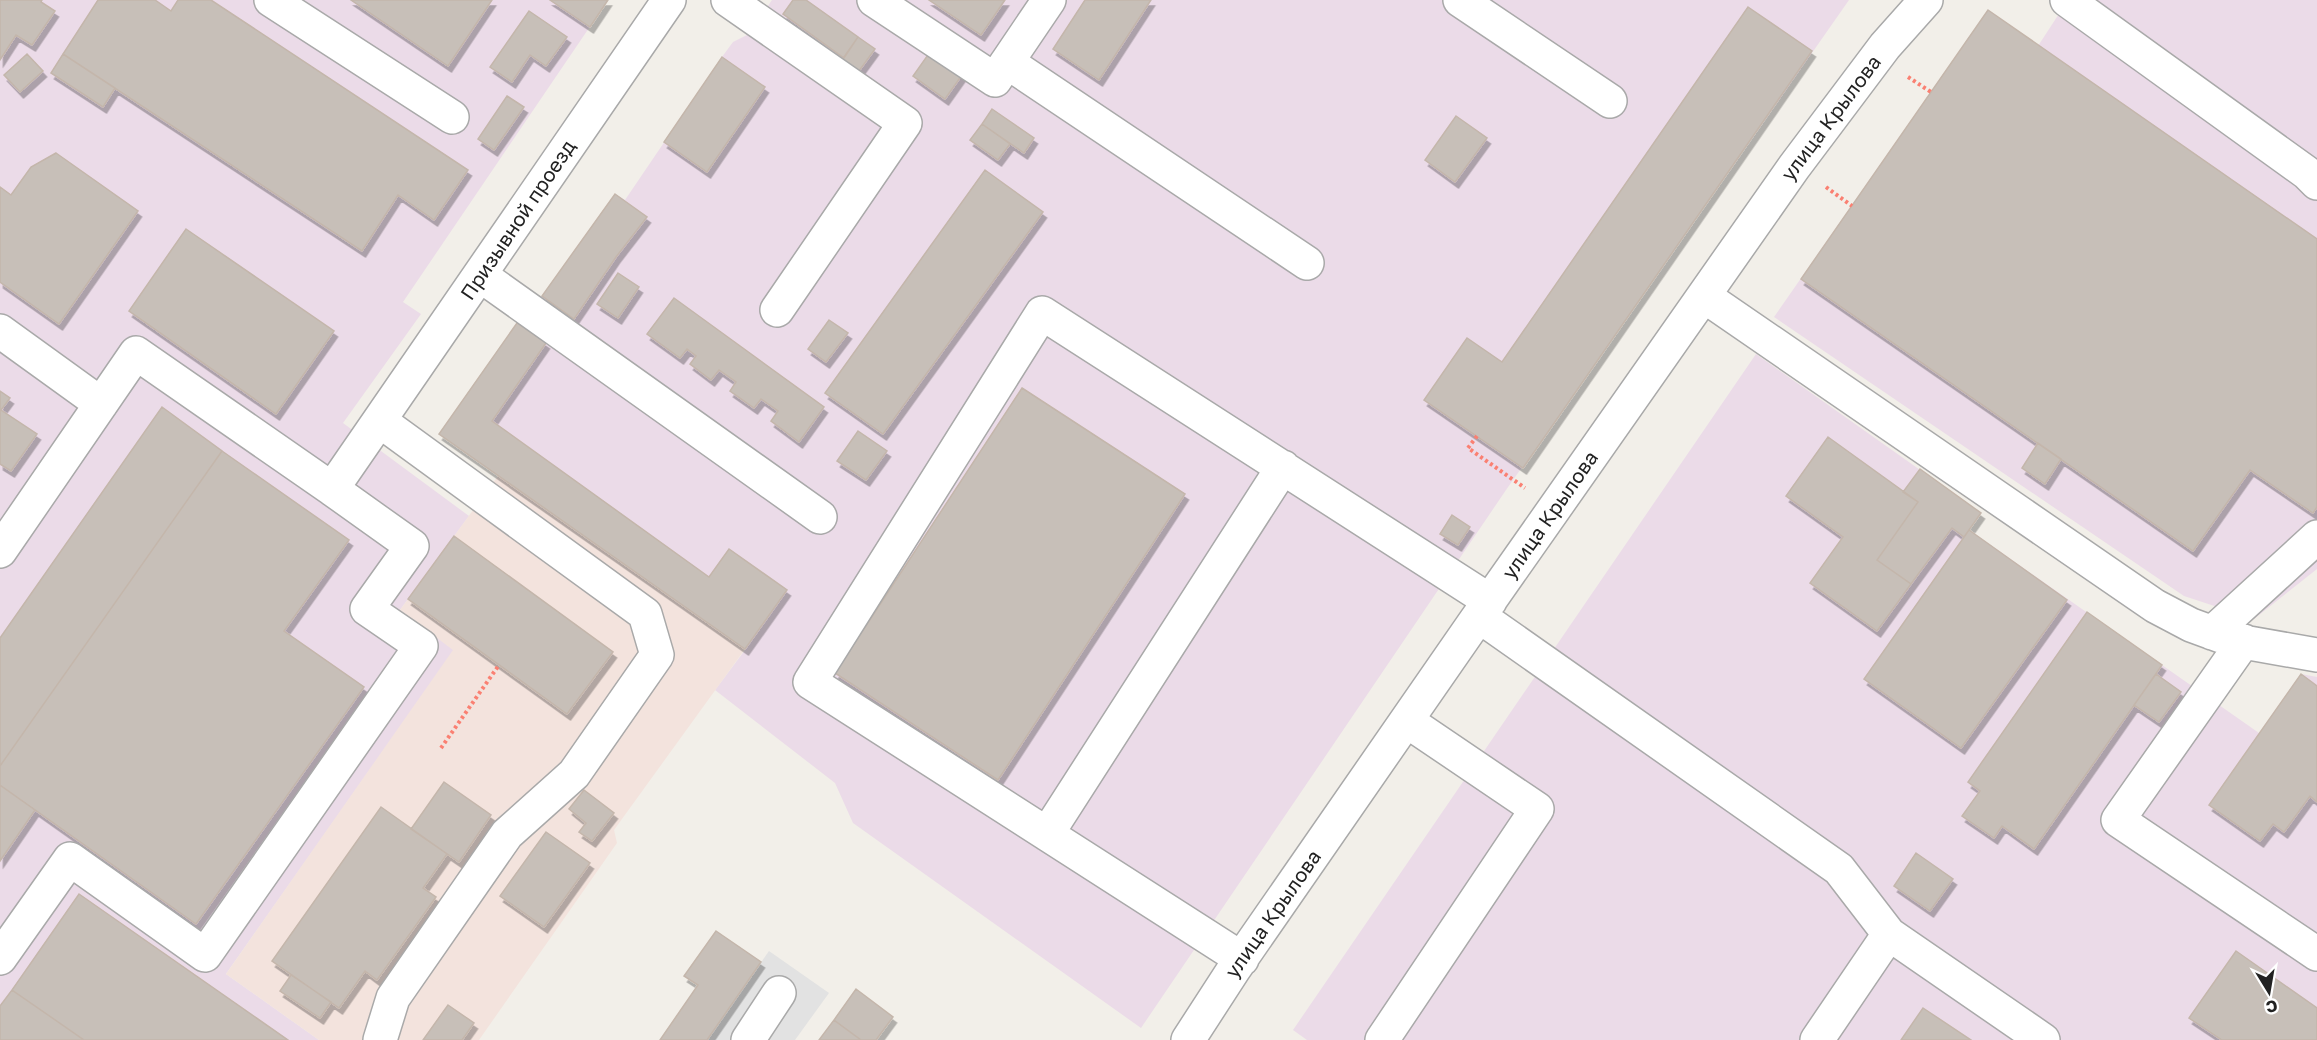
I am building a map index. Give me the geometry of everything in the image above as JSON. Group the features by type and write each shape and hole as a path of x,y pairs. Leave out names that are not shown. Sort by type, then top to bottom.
{"street":[{"path":"271,0 452,117"},
{"name":"Призывной проезд","path":"332,489 669,0"},
{"path":"728,0 905,123 777,310"},
{"path":"874,0 995,80 1048,0"},
{"path":"1460,0 1610,101"},
{"name":"улица Крылова","path":"1188,1040 1407,720 1704,296 1841,103 1885,46 1926,0"},
{"path":"2067,0 2307,173 2317,183"},
{"path":"1007,62 1307,263"},
{"path":"480,275 820,517"},
{"path":"1704,296 2155,606 2212,633 2317,655"},
{"path":"1242,959 810,682 1042,313 1283,467 1484,609 1839,869 1890,934 2043,1040"},
{"path":"0,331 101,404"},
{"path":"0,551 136,352 412,546 367,609 421,646 205,956 70,859 6,937"},
{"path":"373,431 645,614 657,655 574,774 507,834 393,998 380,1040"},
{"path":"1047,834 1283,467"},
{"path":"2212,633 2317,537"},
{"path":"2244,641 2118,820 2317,954"},
{"path":"1383,1040 1537,809 1407,720"},
{"path":"1817,1040 1890,934"},
{"path":"748,1040 779,993"}],"path":[{"path":"1904,74 1931,92"},
{"path":"1824,186 1852,206"},
{"path":"1477,436 1468,448 1526,488"},
{"path":"441,748 499,665"}],"shaded area":[{"path":"0,0 608,0 403,302 421,314 343,423 469,516 400,610 454,650 226,974 319,1040 0,1040"},
{"path":"772,0 1849,0 1506,490 1141,1028 853,823 835,783 715,690 745,650 439,434 517,323 542,296 615,194 625,200 733,42 749,34"},
{"path":"2068,0 2317,0 2317,569 2254,619 2184,596 1774,317 1988,10 2038,46"},
{"path":"1756,354 1981,513 1969,530 2259,733 2301,674 2317,677 2317,1040 1307,1040 1293,1030"},
{"path":"498,476 745,649 614,830 617,843 479,1040 319,1040 226,974 453,650 400,610"},
{"path":"769,951 829,993 795,1040 707,1040"}],"building":[{"path":"0,0 42,0 41,2 55,11 32,45 16,35 0,60"},
{"path":"98,0 155,0 171,11 178,0 211,0 468,170 434,220 398,195 362,251 63,54"},
{"path":"351,0 492,0 448,66"},
{"path":"550,0 608,0 590,27"},
{"path":"793,0 806,0 858,37 844,58 783,14"},
{"path":"929,0 1005,0 981,35"},
{"path":"1085,0 1151,0 1099,80 1053,49"},
{"path":"1748,7 1812,51 1523,468 1424,400 1467,338 1502,362"},
{"path":"1988,10 2317,239 2317,507 2313,513 2250,470 2193,551 1801,279"},
{"path":"529,11 567,37 546,66 530,55 512,82 490,67"},
{"path":"858,37 875,49 856,75 839,64"},
{"path":"930,52 962,75 945,99 913,76"},
{"path":"27,54 43,71 20,92 4,75"},
{"path":"63,54 115,88 103,107 51,73"},
{"path":"722,57 765,87 707,172 664,142"},
{"path":"507,96 524,107 494,150 478,139"},
{"path":"992,109 1034,138 1024,153 982,124"},
{"path":"1456,116 1487,138 1455,182 1425,160"},
{"path":"982,124 1010,144 998,160 970,140"},
{"path":"56,153 138,211 59,324 0,282 0,187 11,195 31,167"},
{"path":"985,170 1043,212 883,434 825,393"},
{"path":"615,194 647,217 616,257 574,319 542,296"},
{"path":"186,229 334,331 276,414 129,311"},
{"path":"618,273 639,287 618,318 597,304"},
{"path":"674,298 824,407 799,442 771,421 778,411 761,399 754,408 730,391 736,382 719,370 711,380 690,364 696,356 687,349 680,358 647,334"},
{"path":"829,320 848,333 826,362 808,349"},
{"path":"517,323 546,343 492,421 709,577 729,549 787,590 745,649 439,434"},
{"path":"1022,388 1185,494 998,780 835,673"},
{"path":"0,391 10,398 1,410 37,434 11,471 0,464"},
{"path":"162,407 222,451 0,766 0,638"},
{"path":"858,431 887,451 866,480 837,461"},
{"path":"1828,437 1918,502 1877,560 1911,584 1877,631 1810,583 1843,537 1786,496"},
{"path":"2038,443 2061,459 2045,484 2022,468"},
{"path":"222,451 349,540 284,631 364,687 196,924 0,785 0,766"},
{"path":"1920,469 1981,513 1964,537 1952,528 1911,584 1877,560 1918,502 1903,492"},
{"path":"1452,515 1470,527 1458,545 1440,534"},
{"path":"1969,530 2067,600 1961,748 1864,679"},
{"path":"454,536 613,652 567,714 408,599"},
{"path":"2087,612 2162,665 2034,849 2002,826 1994,838 1962,816 1980,791 1968,782"},
{"path":"2156,674 2181,692 2159,722 2134,705"},
{"path":"2301,674 2317,686 2317,802 2310,796 2284,832 2273,824 2260,841 2209,805"},
{"path":"444,782 491,815 459,862 411,829"},
{"path":"0,785 35,810 0,861"},
{"path":"584,790 614,813 592,841 579,832 586,823 569,809"},
{"path":"381,807 447,854 423,888 436,897 377,980 365,971 339,1008 272,961"},
{"path":"546,832 590,863 544,927 500,896"},
{"path":"1916,853 1953,879 1930,911 1894,886"},
{"path":"79,894 288,1040 84,1040 12,990"},
{"path":"716,931 761,962 707,1040 660,1040 698,985 684,976"},
{"path":"2236,951 2317,1008 2317,1040 2222,1040 2189,1018"},
{"path":"291,975 331,1002 320,1018 280,991"},
{"path":"856,989 893,1017 876,1040 861,1040 834,1020"},
{"path":"12,990 84,1040 0,1040 0,1006"},
{"path":"448,1005 474,1023 462,1040 423,1040"},
{"path":"1923,1008 1971,1040 1901,1040"},
{"path":"834,1020 861,1040 819,1040"}]}
